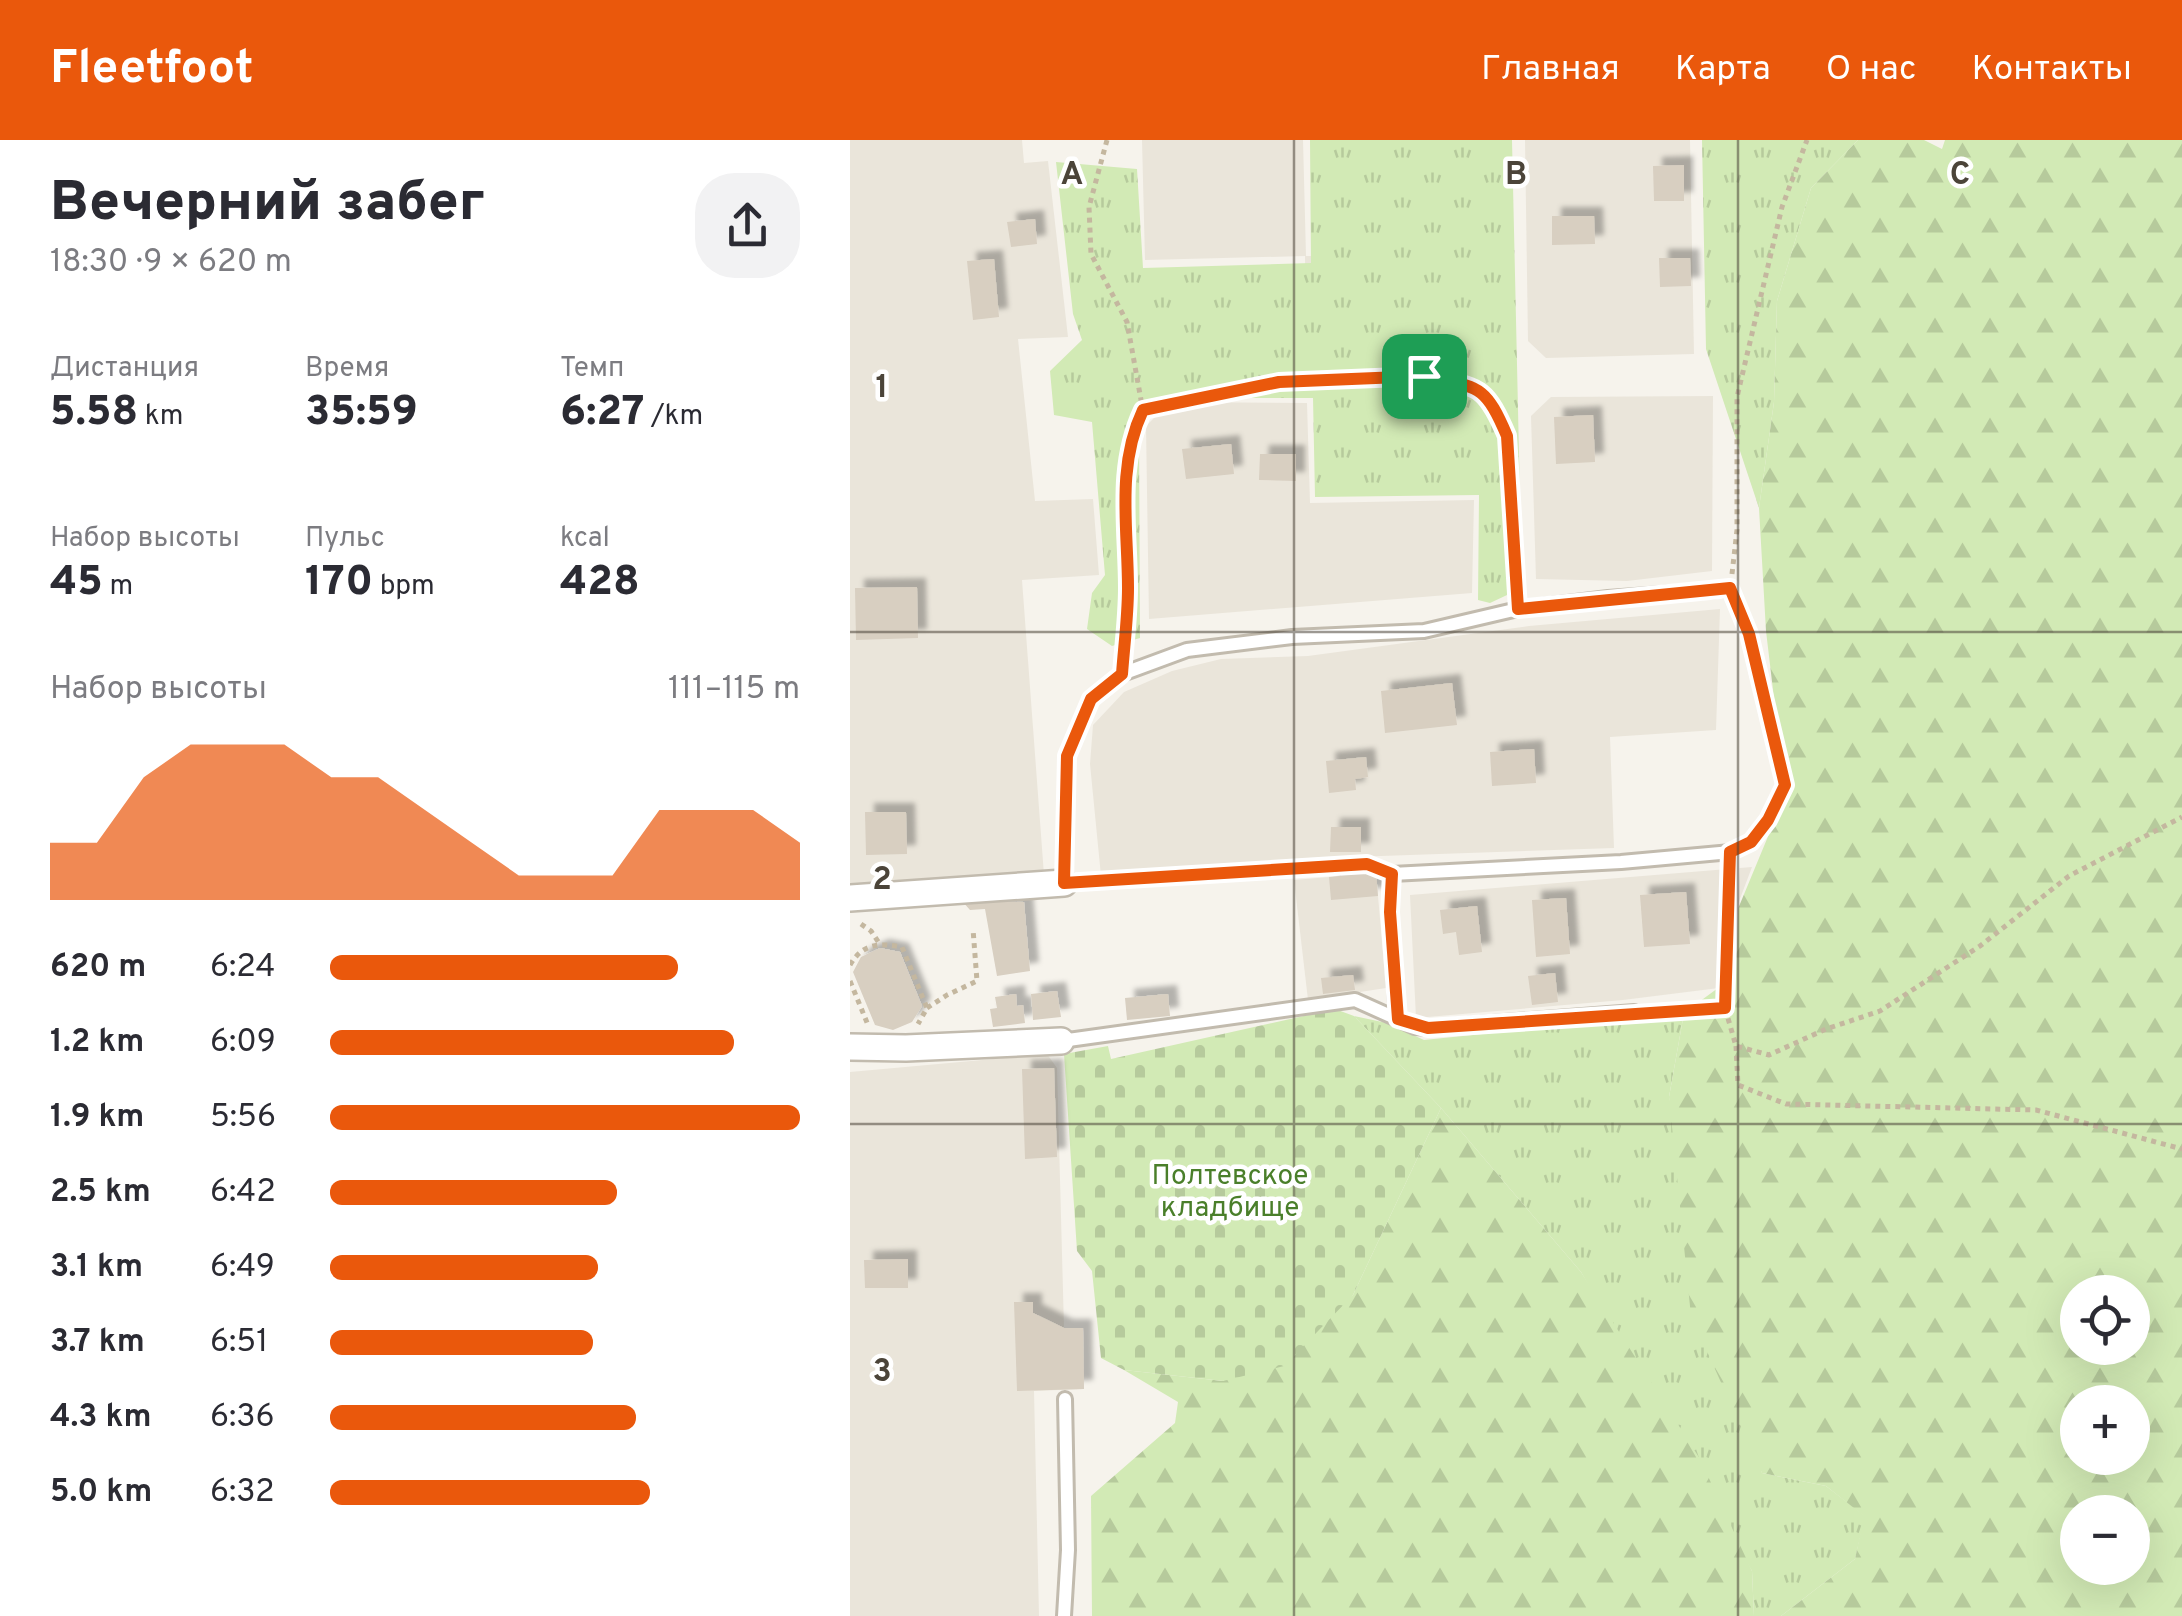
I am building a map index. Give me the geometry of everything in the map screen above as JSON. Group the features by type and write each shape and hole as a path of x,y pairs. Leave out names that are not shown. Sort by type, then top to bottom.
{"street":[{"path":"850,898 1064,883"},
{"path":"850,1047 1062,1041"}],"lane":[{"path":"1730,588 1518,609 1424,631 1292,637 1187,650 1122,674 1091,699 1067,756 1064,883 1367,864 1392,874 1730,852"},
{"path":"1392,874 1390,912 1398,1019"},
{"path":"1062,1041 1355,1000 1428,1028 1634,1012"},
{"path":"1064,1399 1068,1550 1064,1616"}],"path":[{"path":"1107,140 1090,206 1091,254 1127,322 1143,410 1133,432 1125,469 1128,591 1122,674"},
{"path":"1807,140 1782,207 1737,398 1737,530 1730,588 1749,634 1785,785 1768,820 1751,842 1730,852 1725,1008 1736,1046 1738,1085 1786,1104 2036,1110 2182,1149"},
{"path":"1143,410 1279,382 1424,376 1478,388 1496,411 1507,436 1518,609"},
{"path":"1736,1046 1769,1055 1826,1029 1880,1011 1980,946 2069,876 2182,818"},
{"path":"916,1027 927,1008 978,981 973,928"},
{"path":"872,931 879,943"},
{"path":"850,964 858,952 879,943 902,947 927,1008"},
{"path":"850,981 870,1028"},
{"path":"1634,1012 1725,1008"}],"shaded area":[{"path":"850,140 1022,140 1024,163 1048,161 1068,337 1018,339 1035,501 1093,499 1099,575 1022,580 1044,875 850,884"},
{"path":"1142,140 1303,140 1306,256 1466,255 1306,361 1305,256 1145,260"},
{"path":"1525,140 1690,140 1694,354 1546,358 1528,341"},
{"path":"1713,396 1712,571 1627,581 1536,579 1531,416 1551,397"},
{"path":"1170,402 1307,403 1310,503 1474,500 1472,593 1149,619 1146,426"},
{"path":"1720,609 1716,730 1610,737 1614,848 1323,858 1101,876 1090,764 1093,725 1124,692 1172,671 1221,659 1308,656 1529,626"},
{"path":"1752,867 1718,957 1719,988 1416,1018 1410,895"},
{"path":"1376,873 1386,988 1308,1000 1294,880"},
{"path":"1047,1054 1057,1068 1064,1328 1083,1328 1084,1389 1034,1391 1039,1616 850,1616 850,1072"}],"green space":[{"path":"1310,140 1512,140 1522,588 1490,603 1478,600 1479,495 1315,497 1313,398 1166,398 1139,429 1140,638 1112,646 1087,629 1092,593 1105,575 1092,422 1054,415 1050,371 1082,340 1073,314 1056,162 1137,169 1143,268 1311,263"},
{"path":"1702,140 1858,140 1811,188 1777,301 1774,402 1759,508 1706,349"},
{"path":"1858,140 1924,140 1942,149 1945,140 2182,140 2182,1616 1781,1616 1855,1559 1864,1516 1826,1486 1762,1473 1691,1316 1669,1097 1684,1013 1718,988 1718,957 1791,781 1778,732 1766,631 1759,508 1774,402 1777,301 1811,188"},
{"name":"Полтевское кладбище","path":"1335,1009 1354,1016 1441,1108 1353,1295 1284,1366 1223,1381 1124,1370 1101,1358 1092,1271 1077,1251 1064,1054 1108,1046 1111,1059"},
{"path":"1684,1013 1669,1097 1762,1473 1826,1486 1865,1516 1855,1559 1781,1616 1754,1616 1752,1571 1581,1272 1441,1108 1354,1016 1387,1023 1424,1040"},
{"path":"1441,1108 1581,1272 1700,1459 1752,1571 1754,1616 1092,1616 1091,1496 1175,1423 1178,1402 1124,1370 1223,1381 1353,1295"}],"building":[{"path":"1684,165 1684,201 1654,201 1653,166"},
{"path":"1552,216 1594,216 1595,244 1552,245"},
{"path":"1035,219 1037,244 1011,247 1007,222"},
{"path":"1659,258 1690,258 1691,286 1660,287"},
{"path":"994,259 999,317 973,320 967,261"},
{"path":"1593,415 1595,462 1556,464 1554,417"},
{"path":"1231,444 1234,474 1186,479 1182,449"},
{"path":"1260,454 1296,454 1296,481 1259,480"},
{"path":"917,587 918,638 856,640 855,588"},
{"path":"1452,683 1457,725 1385,733 1381,691"},
{"path":"1534,749 1536,783 1492,786 1490,752"},
{"path":"1366,757 1368,777 1355,779 1356,790 1329,793 1326,761"},
{"path":"865,812 906,812 907,854 866,855"},
{"path":"1331,827 1361,827 1361,852 1330,852"},
{"path":"1376,873 1378,896 1331,900 1329,877"},
{"path":"1686,892 1690,944 1644,947 1640,895"},
{"path":"1566,898 1570,954 1536,957 1532,900"},
{"path":"962,901 1024,902 1030,971 997,976 985,909 970,910"},
{"path":"1477,906 1482,952 1459,955 1456,932 1443,934 1440,910"},
{"path":"880,948 900,952 922,1006 912,1022 893,1030 875,1025 853,972 861,957"},
{"path":"1555,973 1558,1002 1532,1005 1528,976"},
{"path":"1353,975 1355,990 1323,994 1321,978"},
{"path":"1057,991 1061,1017 1033,1020 1031,994"},
{"path":"1016,994 1017,1006 1023,1005 1025,1023 993,1027 990,1009 997,1008 995,997"},
{"path":"1168,994 1170,1016 1127,1020 1125,998"},
{"path":"1054,1068 1057,1157 1025,1159 1022,1069"},
{"path":"908,1259 908,1288 865,1288 864,1260"},
{"path":"1014,1302 1033,1302 1033,1313 1064,1328 1083,1328 1084,1389 1017,1391"}],"route":[{"path":"1424,376 1478,388 1496,411 1507,436 1518,609 1730,588 1749,634 1785,785 1768,820 1751,842 1730,852 1725,1008 1416,1027 1398,1019 1390,912 1392,874 1367,864 1064,883 1067,756 1091,699 1122,674 1128,591 1125,469 1133,432 1143,410 1279,382 1424,376"}]}
